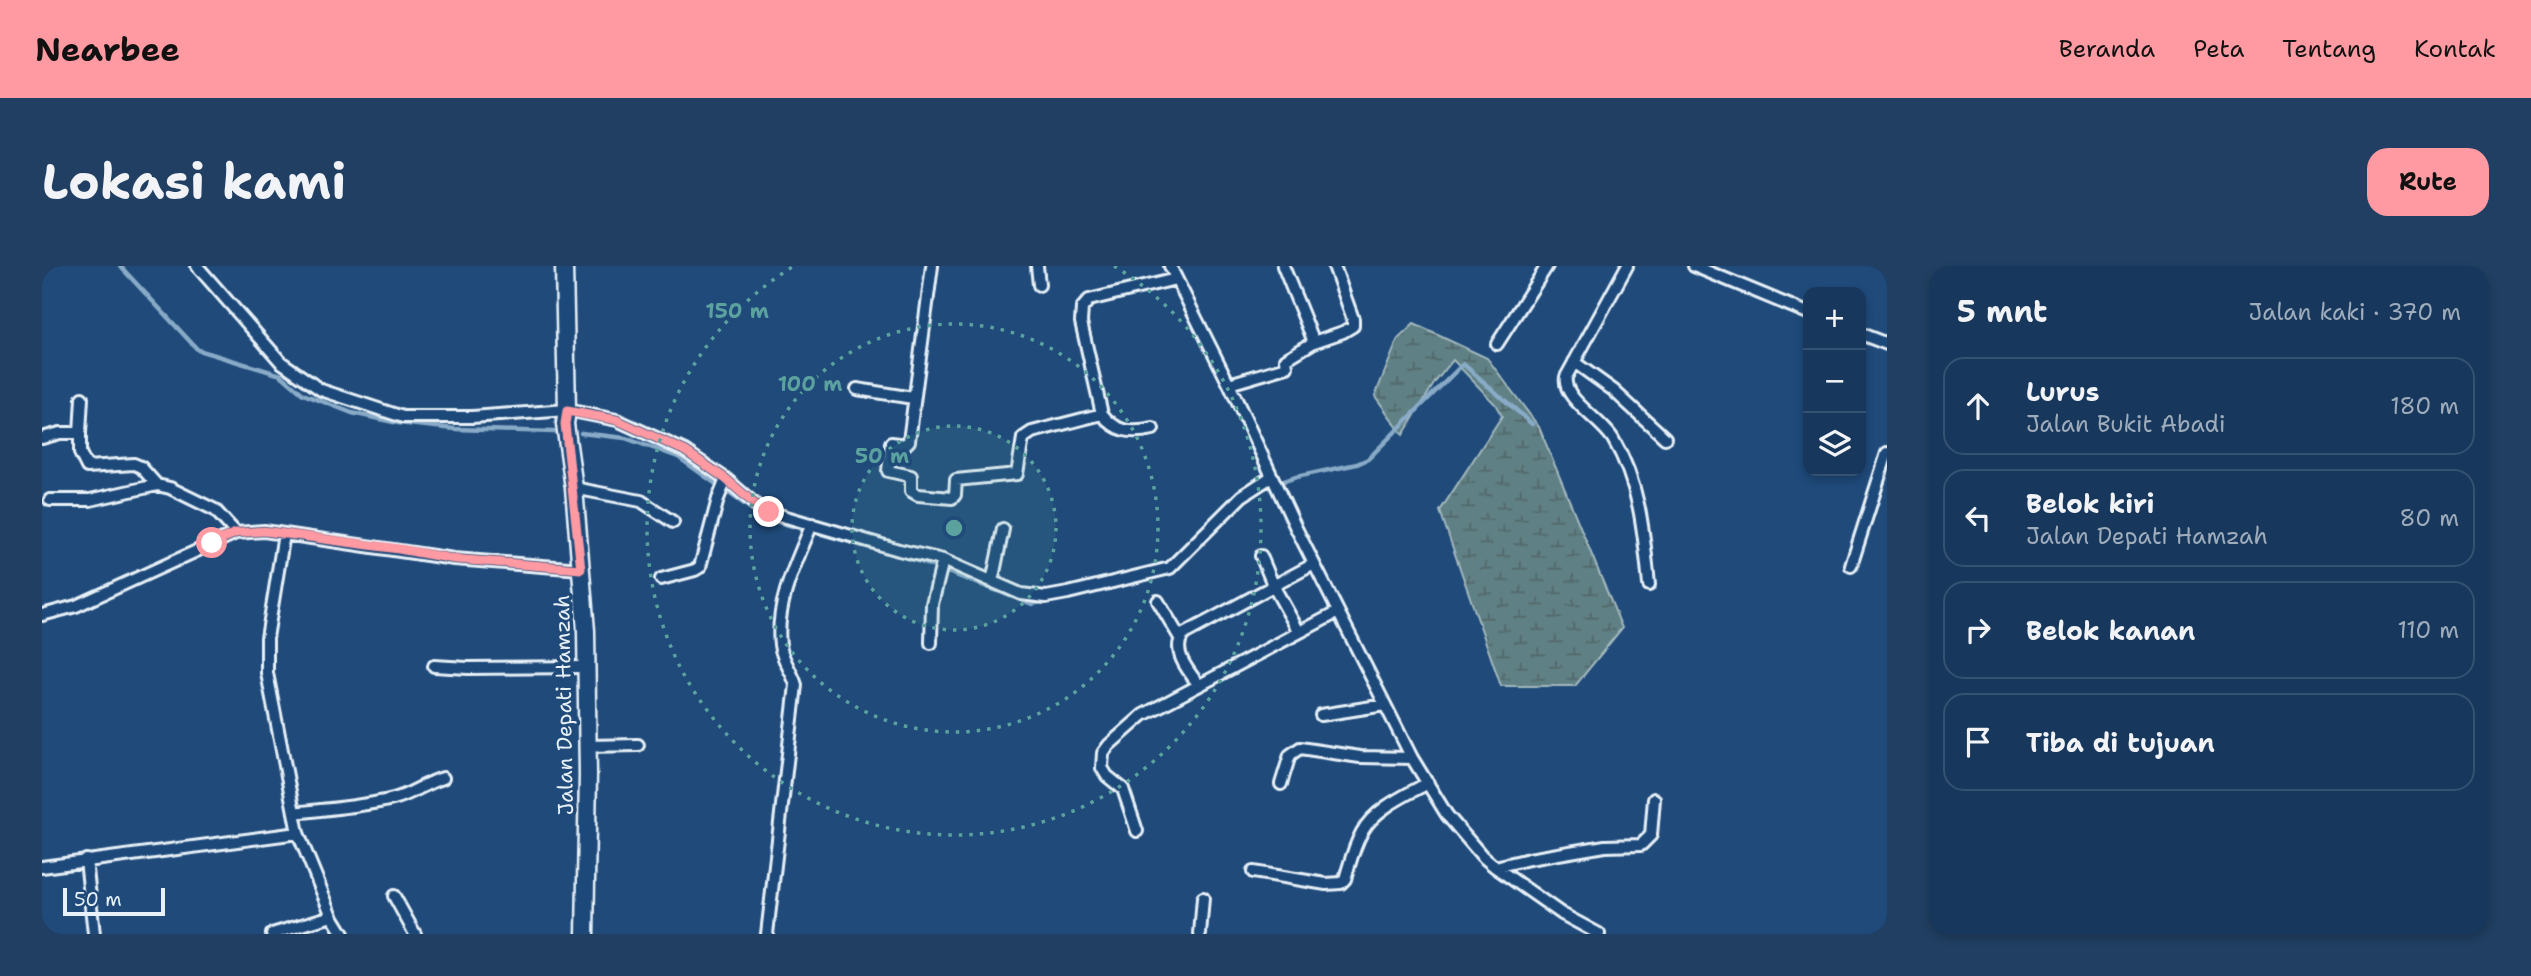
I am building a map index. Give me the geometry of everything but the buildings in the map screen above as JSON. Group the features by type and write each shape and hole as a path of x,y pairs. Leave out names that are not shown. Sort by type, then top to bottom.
{"main road":[{"name":"Jalan Depati Hamzah","path":"564,266 565,424 574,488 587,667 585,934"}],"street":[{"path":"197,266 281,362 321,390 403,417 472,417 567,411 617,420 685,451 757,506 769,512 899,550 1021,594 1046,597 1170,568 1242,496 1273,480"},
{"path":"932,266 909,441 905,445 891,443 888,471 911,476 911,491 918,495 952,498 955,495 956,480 1017,474 1023,438 1032,432 1102,414"},
{"path":"1037,266 1039,285"},
{"path":"1170,266 1338,612 1412,758 1447,815 1495,867 1562,914 1599,934"},
{"path":"1283,266 1314,342"},
{"path":"1229,384 1287,367 1286,359 1314,342 1353,326 1353,318 1334,266"},
{"path":"1497,344 1547,266"},
{"path":"1627,266 1566,377 1566,389 1569,395 1598,420 1612,438 1629,472 1644,528 1649,585"},
{"path":"1694,266 1803,311"},
{"path":"1153,429 1132,433 1125,431 1110,424 1102,414 1081,322 1082,308 1089,300 1176,279"},
{"path":"1866,336 1887,344"},
{"path":"1574,362 1613,390 1665,438"},
{"path":"857,389 913,398"},
{"path":"82,398 80,453 87,467 134,464 141,467 158,485"},
{"path":"42,438 60,433 80,433"},
{"path":"1851,566 1887,453"},
{"path":"662,579 700,567 724,482"},
{"path":"50,500 90,500 158,485 215,510 236,533"},
{"path":"574,488 640,501 673,522"},
{"path":"767,934 796,685 784,660 779,624 783,602 811,526"},
{"path":"992,582 1003,529"},
{"path":"42,615 76,606 236,533 264,531 454,559 581,569"},
{"path":"284,534 265,662 298,833 332,916 343,934"},
{"path":"1261,556 1299,632"},
{"path":"931,643 932,604 942,564"},
{"path":"1199,685 1184,663 1178,645 1180,638 1314,564"},
{"path":"1158,601 1180,638"},
{"path":"1137,831 1123,789 1107,776 1102,768 1103,752 1135,720 1338,612"},
{"path":"434,666 587,667"},
{"path":"1321,715 1385,705"},
{"path":"588,746 638,746"},
{"path":"1280,784 1290,755 1300,748 1360,757 1412,758"},
{"path":"294,813 390,800 406,796 425,784 443,778"},
{"path":"1253,872 1326,884 1341,883 1345,879 1362,830 1368,822 1404,796 1428,783"},
{"path":"1495,867 1605,846 1641,845 1651,835 1654,799"},
{"path":"42,867 298,833"},
{"path":"86,860 94,934"},
{"path":"394,896 415,934"},
{"path":"1200,934 1203,898"},
{"path":"272,934 332,916"}],"green space":[{"path":"1414,324 1487,358 1539,427 1622,628 1575,686 1501,686 1440,511 1502,416 1495,404 1453,360 1435,382 1403,435 1375,396 1398,339"}],"waterway":[{"path":"120,266 198,350 281,375 303,394 352,413 398,423 455,429 554,432"},
{"path":"1261,489 1296,477 1357,464 1368,459 1463,364 1532,424"},
{"path":"581,433 625,438 678,457 764,518 921,562 1032,604 1046,601"}],"route":[{"path":"212,543 236,533 264,531 454,559 581,569 565,424 567,411 617,420 685,451 726,479 741,495 769,512"}]}
